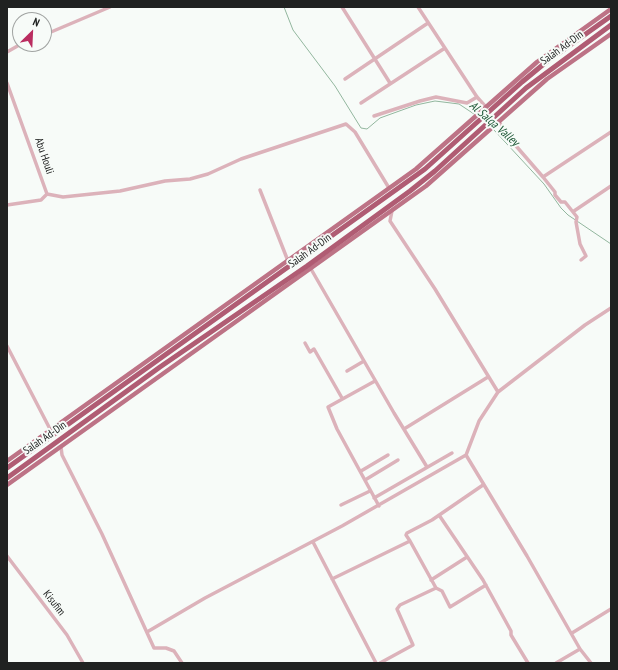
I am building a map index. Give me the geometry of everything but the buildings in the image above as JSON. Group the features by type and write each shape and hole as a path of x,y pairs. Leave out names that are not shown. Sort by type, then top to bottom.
{"highway":[{"name":"Salah Ad-Din","path":"7,468 202,330 425,169 486,108 545,63 611,16"},
{"name":"Salah Ad-Din","path":"7,478 202,338 307,266 410,191 435,171 526,88 611,25"},
{"path":"522,82 526,88"},
{"path":"202,330 202,338"},
{"path":"142,372 143,376 146,378"}],"main road":[{"path":"486,108 537,62 611,9"},
{"path":"7,485 426,186 547,79 611,34"},
{"path":"7,461 389,188 424,162 474,121"}],"street":[{"path":"52,32 110,7"},
{"path":"342,7 390,83"},
{"path":"418,7 477,97 486,108"},
{"path":"345,79 428,23"},
{"path":"361,103 445,48"},
{"name":"Abu Houli","path":"7,83 48,194"},
{"path":"374,116 420,100 436,98 467,103 477,97"},
{"path":"499,122 510,139 555,192 555,195 561,202 565,202 577,217 576,222 580,244 586,256 581,260"},
{"path":"7,205 41,200 48,194 62,197 106,193 165,181 190,179 208,174 241,159 346,124 355,132 389,188"},
{"path":"543,177 611,132"},
{"path":"574,212 611,186"},
{"path":"260,190 288,261"},
{"path":"392,211 390,220 435,289 498,392"},
{"path":"378,221 390,220"},
{"path":"311,269 375,381 427,467"},
{"path":"147,632 205,598 379,506 466,455 479,421 498,392 611,308"},
{"path":"306,343 310,352 314,350 342,398"},
{"path":"7,346 50,429"},
{"path":"347,371 364,361"},
{"path":"404,429 488,377"},
{"path":"375,381 328,407 379,506"},
{"path":"61,447 63,457 102,534 154,648 166,648 174,651 182,663"},
{"path":"52,453 63,457"},
{"path":"374,498 452,453"},
{"path":"360,471 388,455"},
{"path":"466,455 527,556 580,649 591,663"},
{"path":"365,480 398,460"},
{"path":"483,485 406,535 431,580 436,588 442,591 450,607 486,585"},
{"path":"341,505 370,491"},
{"path":"439,515 486,585 511,631 511,635 528,663"},
{"path":"332,578 410,541"},
{"path":"313,542 376,663"},
{"name":"Kisufim","path":"7,556 68,635 83,663"},
{"path":"431,580 467,557"},
{"path":"380,663 413,645 397,609 400,605 436,588"},
{"path":"572,633 611,609"},
{"path":"556,663 580,649"}],"waterway":[{"name":"Al Salqa Valley","path":"284,7 293,30 335,86 361,128 367,129 380,118 416,105 435,101 459,104 474,114"},
{"name":"Al Salqa Valley","path":"494,130 544,184 561,208 568,215 611,244"}]}
